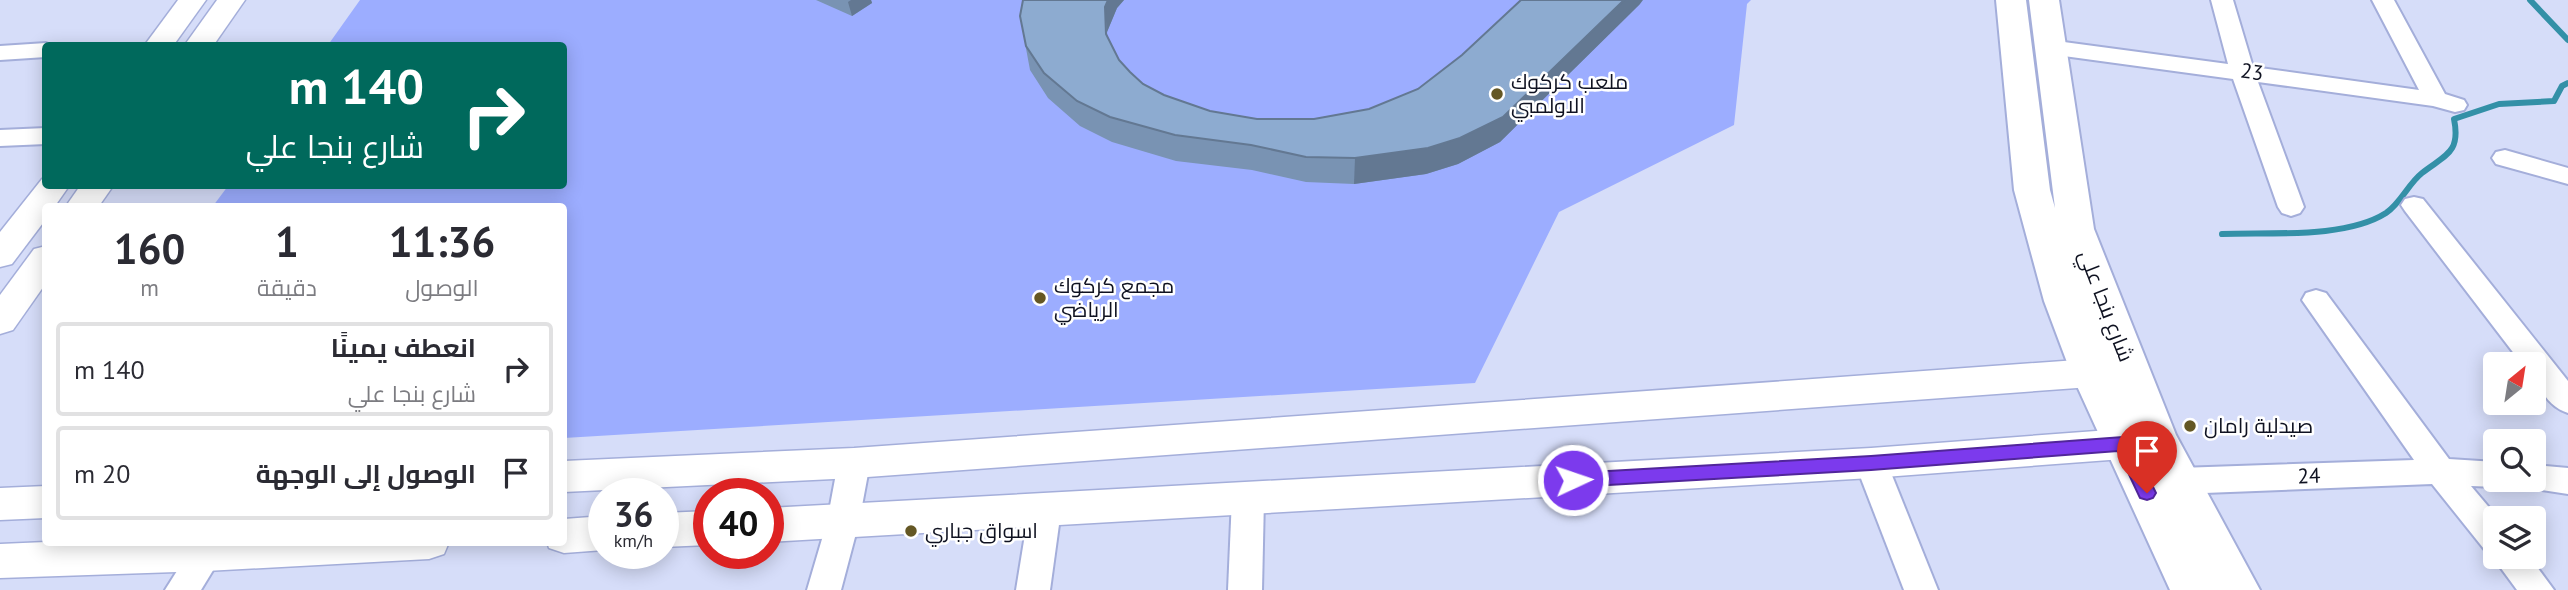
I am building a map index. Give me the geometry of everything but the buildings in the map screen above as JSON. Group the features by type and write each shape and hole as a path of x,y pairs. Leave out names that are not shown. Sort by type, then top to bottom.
{"main road":[{"name":"شارع بنجا علي","path":"2011,0 2019,93 2032,190 2063,301 2091,373 2193,590"},
{"name":"شارع بنجا علي","path":"2044,0 2076,229 2155,436 2237,590"},
{"path":"2019,93 2057,99"}],"street":[{"path":"160,42 192,0"},
{"path":"201,42 231,0"},
{"path":"2222,0 2242,71 2291,207"},
{"name":"23","path":"2049,47 2242,71 2445,102 2383,0"},
{"path":"0,52 42,50"},
{"path":"0,138 42,136"},
{"path":"2505,158 2568,176"},
{"path":"5,242 50,189"},
{"path":"2413,205 2568,402"},
{"path":"0,321 42,263"},
{"path":"2316,300 2440,471 2483,523"},
{"path":"567,477 854,463 2091,373"},
{"path":"784,524 1871,463 2123,444"},
{"path":"824,590 843,522 854,463"},
{"path":"1871,463 1921,590"},
{"name":"24","path":"2179,481 2440,471 2483,474"},
{"path":"2546,479 2568,481"},
{"path":"1245,590 1248,498"},
{"path":"1033,590 1045,510"},
{"path":"567,536 588,534"},
{"path":"0,561 355,546"},
{"path":"182,590 206,554"},
{"path":"2520,569 2537,590"}],"shaded area":[{"name":"مجمع كركوك الرياضي","path":"360,0 1751,0 1747,4 1734,125 1559,212 1475,383 567,438 567,203 215,203 226,189 567,189 567,42 330,42"}],"waterway":[{"path":"2530,0 2568,40"},
{"path":"2222,234 2306,233 2350,227 2369,221 2391,209 2417,177 2449,152 2455,139 2454,119 2499,104 2554,101 2562,86 2568,83"}],"place":[{"name":"ملعب كركوك الاولمبي","path":"1497,94"},
{"name":"مجمع كركوك الرياضي","path":"1040,298"},
{"name":"صيدلية رامان","path":"2190,426"},
{"name":"اسواق جباري","path":"911,531"}],"route":[{"path":"1573,480 1871,463 2123,444 2147,493"}]}
